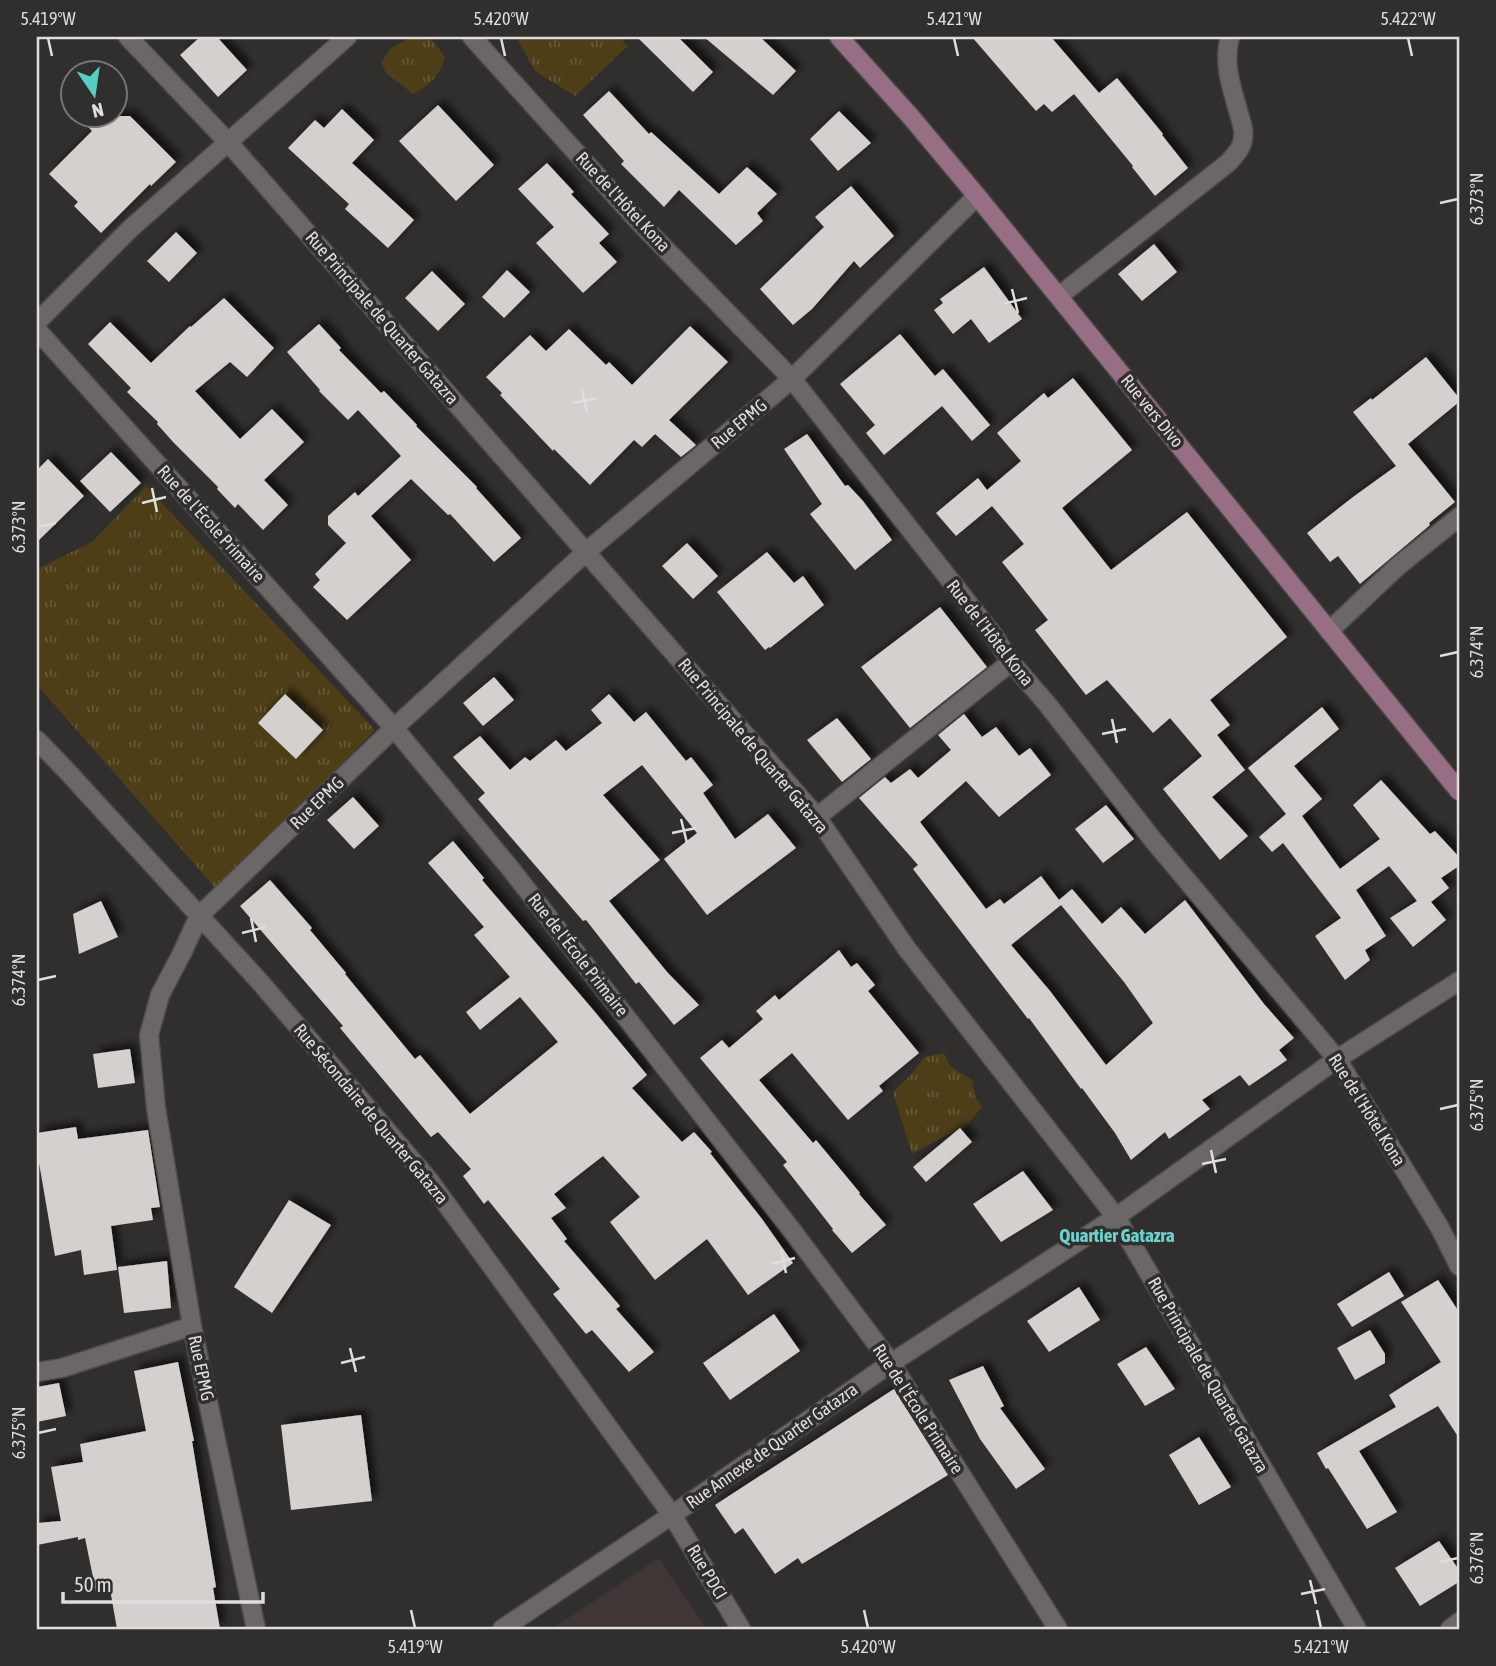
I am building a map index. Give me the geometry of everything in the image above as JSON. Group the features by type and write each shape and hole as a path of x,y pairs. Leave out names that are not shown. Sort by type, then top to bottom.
{"main road":[{"name":"Rue vers Divo","path":"839,37 977,196 1459,791"}],"street":[{"name":"Rue Principale de Quarter Gatazra","path":"128,37 228,142 817,817 907,949 1116,1217 1357,1629"},
{"path":"37,322 130,229 346,37"},
{"name":"Rue de l'Hôtel Kona","path":"472,37 638,220 792,379 1153,840 1337,1059 1440,1228 1459,1266"},
{"path":"1059,296 1228,163 1241,149 1243,129 1226,67 1226,49 1230,37"},
{"name":"Rue EPMG","path":"256,1629 192,1326 156,1108 149,1035 160,995 199,916 394,728 586,552 792,379 977,196"},
{"name":"Rue de l'École Primaire","path":"37,330 394,728 510,868 791,1229 891,1363 1058,1629"},
{"path":"1329,631 1398,566 1459,517"},
{"path":"817,817 1011,662"},
{"name":"Rue Sécondaire de Quarter Gatazra","path":"37,740 260,982 429,1180 672,1515"},
{"name":"Rue Annexe de Quarter Gatazra","path":"502,1629 891,1363 1116,1217 1337,1059 1459,981"},
{"path":"37,1372 62,1368 192,1326"},
{"name":"Rue PDCI","path":"672,1515 741,1629"},
{"path":"1450,1629 1459,1622"}],"shaded area":[{"path":"659,1558 707,1629 552,1629"}],"green space":[{"path":"412,37 432,41 445,58 433,79 413,94 386,73 381,62 391,48"},
{"path":"521,37 619,37 628,46 575,96 535,71 518,40"},
{"path":"146,486 375,730 218,891 37,685 37,569 92,542"},
{"path":"944,1053 950,1066 972,1080 975,1096 982,1107 964,1129 912,1154 893,1092 925,1057"}],"building":[{"path":"200,37 217,37 247,70 218,97 180,55"},
{"path":"637,37 678,37 713,72 693,92"},
{"path":"704,37 760,37 796,71 773,95"},
{"path":"972,37 1051,37 1099,93 1117,78 1188,168 1155,196 1074,94 1052,112 1044,104 1036,111"},
{"path":"609,91 649,134 651,132 719,194 747,167 777,194 757,213 763,221 736,245 679,190 664,207 621,164 624,161 583,115"},
{"path":"438,105 494,165 456,201 399,141"},
{"path":"342,109 374,140 352,163 414,220 388,248 345,209 349,204 288,148 315,120 324,128"},
{"path":"839,111 871,143 838,171 810,139"},
{"path":"130,116 176,162 101,233 74,206 78,202 49,174 92,131 130,130"},
{"path":"547,163 574,192 571,194 609,234 599,243 617,262 583,293 536,243 554,227 518,189"},
{"path":"851,186 894,236 860,268 854,261 812,309 793,325 760,289 824,227 815,217"},
{"path":"176,232 197,253 169,282 147,261"},
{"path":"1154,244 1177,272 1142,301 1118,274"},
{"path":"984,267 1022,319 989,343 971,319 953,334 934,310 943,303 940,299"},
{"path":"507,270 530,292 504,318 482,297"},
{"path":"432,271 465,304 438,331 405,298"},
{"path":"224,298 274,348 247,377 230,362 195,391 240,439 272,409 304,442 264,480 288,505 263,530 238,504 235,508 217,489 158,422 127,392 131,388 88,344 110,322 151,363"},
{"path":"319,324 341,348 339,350 417,425 477,487 521,538 494,562 450,514 411,479 371,516 411,560 347,620 313,587 320,580 315,574 346,543 328,525 328,516 355,492 358,496 401,456 358,410 348,420 319,391 287,352"},
{"path":"690,326 728,362 669,420 696,445 681,457 655,434 642,447 634,440 590,485 554,449 553,451 486,377 530,335 546,351 569,329 606,365 609,362 632,385"},
{"path":"900,334 935,376 943,369 990,425 972,441 942,406 884,455 866,433 875,425 840,384"},
{"path":"1426,357 1459,398 1459,402 1408,444 1455,502 1360,584 1338,556 1330,562 1307,533 1396,466 1353,412"},
{"path":"1073,378 1132,450 1062,508 1111,570 1187,512 1287,637 1210,700 1230,725 1217,735 1245,770 1212,797 1248,836 1220,860 1163,789 1202,756 1170,718 1153,733 1107,680 1086,695 1035,630 1048,620 1002,562 1024,544 992,506 956,536 936,513 978,478 987,490 1021,461 997,433 1044,393 1048,398"},
{"path":"807,434 845,486 848,485 863,501 892,540 855,570 810,514 822,504 784,449"},
{"path":"111,452 141,483 110,512 80,481"},
{"path":"48,459 84,496 37,542 37,470"},
{"path":"687,543 718,576 693,599 662,566"},
{"path":"767,552 794,583 803,576 824,605 765,650 717,592"},
{"path":"940,607 987,667 910,728 861,667"},
{"path":"494,677 514,700 483,726 463,703"},
{"path":"285,694 323,730 296,759 258,723"},
{"path":"609,694 634,722 646,712 686,761 691,757 713,785 703,793 735,839 768,814 796,848 707,915 664,859 697,833 642,765 603,795 660,860 609,901 667,972 699,1005 674,1025 639,982 636,984 586,920 583,921 478,799 485,793 453,757 480,736 510,770 525,757 530,761 556,740 566,751 602,723 591,710"},
{"path":"1322,707 1339,729 1294,766 1322,799 1302,816 1340,869 1380,839 1353,805 1381,780 1430,834 1435,831 1459,857 1459,866 1441,878 1449,888 1431,902 1446,920 1413,947 1390,918 1417,901 1389,866 1356,890 1386,936 1365,950 1370,960 1345,980 1315,936 1341,918 1283,843 1272,852 1259,837 1286,814 1248,768"},
{"path":"964,714 982,737 996,727 1019,756 1030,748 1051,775 999,817 966,781 920,822 986,909 1000,899 1004,904 1041,876 1059,900 1072,889 1102,924 1121,907 1145,934 1185,900 1264,1004 1294,1038 1279,1050 1287,1060 1249,1086 1240,1075 1202,1100 1210,1109 1169,1139 1165,1132 1131,1160 1082,1088 913,869 918,865 859,798 885,777 891,783 910,769 918,778 951,750 938,735","holes":["1061,905 1124,982 1153,1023 1106,1065 1011,945"]},
{"path":"837,718 871,759 842,782 807,740"},
{"path":"353,797 379,826 354,849 327,820"},
{"path":"1106,805 1134,839 1103,863 1075,829"},
{"path":"453,841 484,878 482,880 647,1075 632,1088 682,1142 694,1132 712,1152 710,1153 793,1263 748,1295 707,1239 655,1280 610,1222 640,1197 603,1156 554,1194 566,1208 551,1218 567,1239 564,1241 620,1306 616,1309 654,1352 629,1372 592,1330 586,1334 553,1294 560,1289 488,1200 484,1204 463,1176 471,1169 438,1132 431,1137 340,1028 343,1026 240,906 270,880 312,928 310,930 415,1059 420,1055 470,1114 558,1042 520,997 480,1030 466,1012 510,977 474,935 484,927 428,863"},
{"path":"101,901 118,937 79,954 73,914"},
{"path":"839,950 851,967 857,963 875,985 868,991 919,1053 879,1086 883,1091 848,1120 792,1053 759,1080 813,1143 816,1140 886,1225 852,1253 783,1165 787,1162 700,1058 722,1040 729,1048 763,1019 756,1011 775,995 779,1000"},
{"path":"130,1049 135,1083 98,1088 93,1054"},
{"path":"76,1127 78,1139 148,1130 160,1207 151,1208 153,1220 111,1226 117,1270 84,1275 81,1250 55,1256 37,1151 37,1133"},
{"path":"960,1128 972,1142 926,1182 913,1167"},
{"path":"1023,1171 1053,1210 1001,1242 973,1204"},
{"path":"289,1200 331,1225 272,1313 234,1287"},
{"path":"167,1261 171,1308 124,1313 118,1267"},
{"path":"1389,1272 1404,1296 1352,1327 1337,1304"},
{"path":"1438,1280 1459,1312 1459,1438 1438,1406 1359,1451 1397,1512 1367,1529 1317,1453 1396,1407 1389,1395 1441,1362 1401,1302"},
{"path":"1079,1287 1100,1320 1049,1352 1027,1321"},
{"path":"774,1314 800,1351 730,1400 703,1363"},
{"path":"1370,1330 1385,1354 1385,1363 1355,1380 1337,1348"},
{"path":"1146,1347 1175,1389 1145,1406 1117,1364"},
{"path":"178,1362 194,1441 220,1629 117,1629 110,1589 96,1592 85,1538 37,1545 37,1523 61,1521 51,1467 83,1462 80,1444 146,1431 134,1371"},
{"path":"983,1366 1004,1406 1000,1408 1045,1469 1016,1489 980,1439 949,1380"},
{"path":"59,1383 66,1416 37,1422 37,1387"},
{"path":"894,1389 948,1475 802,1564 798,1558 775,1574 743,1528 735,1534 715,1505"},
{"path":"361,1415 372,1501 291,1510 281,1425"},
{"path":"1199,1437 1231,1487 1199,1505 1169,1455"},
{"path":"1439,1541 1459,1570 1459,1582 1420,1606 1395,1568"}],"district":[{"name":"Quartier Gatazra","path":"1117,1235"}]}
